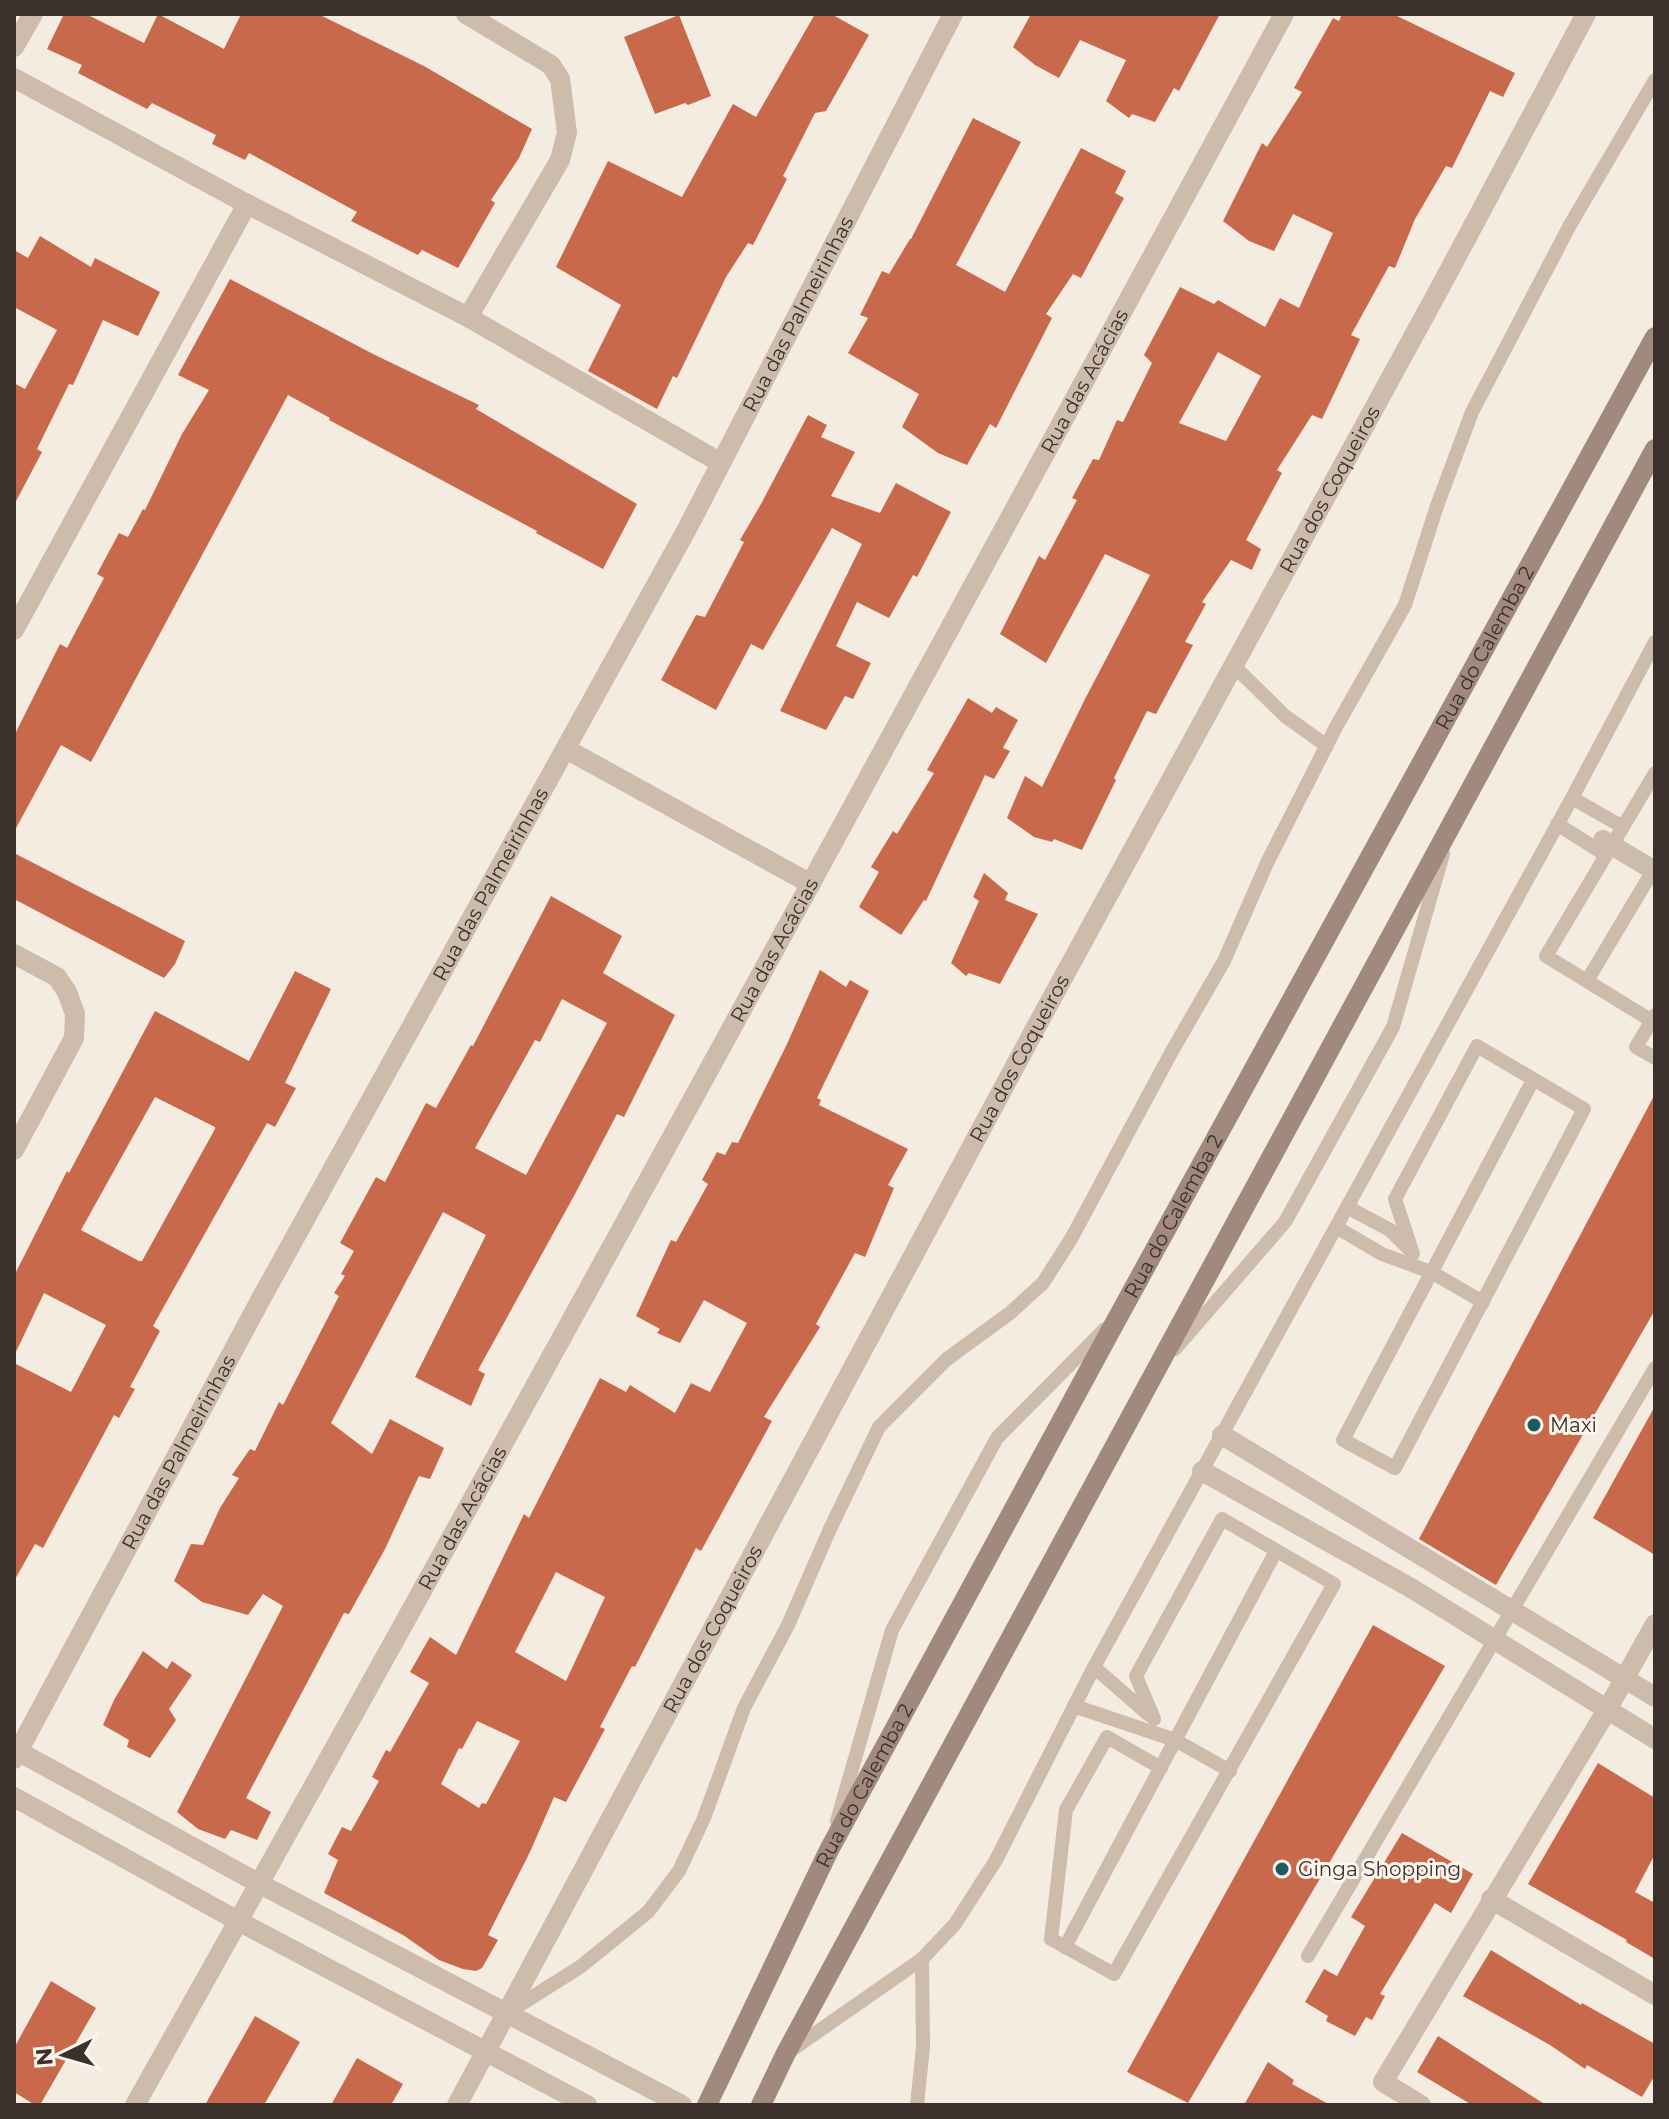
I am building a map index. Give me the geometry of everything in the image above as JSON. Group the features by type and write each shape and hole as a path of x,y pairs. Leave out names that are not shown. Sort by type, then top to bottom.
{"main road":[{"name":"Rua do Calemba 2","path":"707,2105 829,1850 1655,337"},
{"path":"761,2105 786,2053 1153,1373 1655,449"}],"street":[{"path":"14,47 33,14"},
{"path":"466,14 551,65 560,79 567,133 560,160 468,317"},
{"name":"Rua das Palmeirinhas","path":"15,1753 262,1297 687,529 953,14"},
{"name":"Rua das Acácias","path":"135,2105 811,884 1284,14"},
{"name":"Rua dos Coqueiros","path":"457,2105 1020,1057 1586,14"},
{"path":"14,78 247,204 468,317 721,463"},
{"path":"14,630 247,204"},
{"path":"566,749 811,884"},
{"path":"1607,847 1654,869"},
{"path":"14,954 57,977 67,992 75,1014 74,1038 14,1150"},
{"path":"1222,1435 1655,1697"},
{"path":"1202,1471 1411,1588 1655,1739"},
{"path":"1421,2105 1383,2082 1607,1710 1655,1624"},
{"path":"15,1753 682,2105"},
{"path":"14,1797 238,1921 587,2105"},
{"path":"1491,1899 1655,1995"}],"lane":[{"path":"507,2013 580,1967 648,1912 679,1871 704,1818 744,1708 788,1625 879,1427 947,1359 1010,1313 1043,1283 1071,1239 1224,961 1267,863 1336,727 1405,605 1472,412 1570,225 1655,80"},
{"path":"786,2053 922,1959 955,1924 996,1860 1094,1667 1655,642"},
{"path":"1234,666 1285,716 1327,746"},
{"path":"1655,773 1623,827 1607,847 1546,956 1653,1018 1636,1047 1655,1058"},
{"path":"1572,798 1623,827"},
{"path":"1557,824 1607,847"},
{"path":"1153,1373 1285,1222 1393,1027 1450,829"},
{"path":"1587,981 1654,869"},
{"path":"1413,1254 1395,1199 1477,1046 1584,1109 1395,1468 1343,1440 1533,1080"},
{"path":"1347,1207 1390,1230 1431,1272"},
{"path":"1336,1227 1382,1254 1431,1272 1483,1302"},
{"path":"829,1850 892,1630 997,1438 1119,1314"},
{"path":"1308,1956 1655,1368"},
{"path":"1154,1719 1136,1676 1222,1519 1334,1584 1114,1974 1051,1939 1066,1810 1107,1737 1161,1768"},
{"path":"1065,1947 1276,1551"},
{"path":"1094,1667 1175,1740"},
{"path":"1074,1706 1175,1740 1230,1771"},
{"path":"917,2105 923,2047 922,1959"}],"building":[{"path":"64,14 86,14 144,43 158,14 224,49 241,14 318,14 424,66 532,129 519,158 491,200 495,203 458,268 422,250 418,255 351,221 357,212 249,153 245,160 212,144 216,135 152,103 147,109 78,73 82,65 47,49"},
{"path":"815,14 831,14 869,35 826,111 815,113 783,176 787,179 753,245 748,243 726,277 677,378 673,376 657,409 588,371 621,305 556,267 608,161 682,197 733,104 756,117"},
{"path":"1031,14 1220,14 1179,91 1174,88 1155,122 1132,114 1129,118 1106,101 1126,60 1080,40 1059,78 1035,65 1013,47"},
{"path":"1342,14 1393,14 1515,73 1503,97 1490,91 1452,168 1446,166 1415,219 1395,268 1389,266 1351,335 1360,339 1322,419 1312,415 1277,470 1282,473 1246,540 1261,549 1252,570 1231,560 1202,602 1206,604 1185,642 1193,645 1156,714 1147,711 1082,850 1054,839 1052,842 1034,837 1007,818 1025,776 1042,787 1150,575 1105,554 1046,663 1000,634 1039,556 1045,560 1077,500 1072,498 1093,459 1099,460 1117,420 1123,422 1152,363 1144,355 1180,287 1214,304 1218,300 1265,327 1280,298 1299,308 1333,233 1293,214 1274,251 1249,241 1223,221 1262,143 1267,147 1302,92 1294,88 1333,18 1339,21","holes":["1218,352 1261,376 1226,441 1179,423"]},
{"path":"679,15 711,96 655,114 624,37"},
{"path":"973,118 1021,142 956,265 1005,292 1081,148 1126,171 1115,193 1124,198 1081,278 1073,274 1046,314 1052,318 996,428 990,424 967,465 938,453 902,427 919,394 848,353 868,318 860,315 882,271 889,274 911,239"},
{"path":"40,236 91,267 95,258 160,292 138,336 103,320 73,385 69,384 37,449 42,452 14,505 14,383 25,389 57,330 14,307 14,250 28,258"},
{"path":"230,279 479,405 476,409 637,504 603,569 288,395 91,762 61,745 14,832 14,736 60,644 67,648 104,578 97,574 119,533 128,537 145,510 182,434 209,390 178,375"},
{"path":"808,415 827,425 821,437 855,452 831,496 880,513 896,483 951,512 917,577 913,575 889,618 857,602 836,646 871,663 853,699 845,696 826,730 780,711 862,544 832,528 763,650 751,644 716,710 661,680 696,615 705,617 744,542 740,540"},
{"path":"968,698 992,713 996,707 1018,720 1003,748 1010,751 994,779 985,775 926,901 901,935 859,907 879,872 871,867 893,831 897,834 934,773 927,770"},
{"path":"14,853 185,941 175,964 164,978 14,899"},
{"path":"984,873 1008,893 1005,900 1038,914 1000,984 969,973 966,976 951,963 979,901 973,897"},
{"path":"551,896 622,936 603,973 675,1015 624,1117 617,1114 478,1370 485,1374 471,1406 415,1377 486,1235 443,1212 331,1423 372,1454 390,1419 444,1448 430,1479 419,1476 385,1549 349,1614 344,1613 246,1798 271,1812 257,1840 231,1830 225,1839 198,1829 177,1812 283,1606 263,1594 248,1615 202,1602 174,1581 191,1544 203,1545 220,1508 239,1478 232,1475 250,1449 255,1451 279,1402 283,1405 339,1296 334,1293 345,1276 341,1274 354,1251 340,1243 376,1177 385,1182 426,1103 436,1108 473,1046","holes":["562,999 607,1023 526,1175 475,1148 535,1040 540,1042"]},
{"path":"820,970 846,987 850,980 869,991 817,1098 821,1100 819,1105 908,1149 888,1185 894,1188 865,1257 855,1253 816,1324 820,1327 764,1417 772,1421 701,1551 696,1548 635,1667 632,1666 600,1727 605,1729 566,1802 554,1797 488,1935 498,1940 482,1968 476,1971 463,1969 439,1960 403,1935 324,1893 338,1860 328,1854 342,1827 351,1831 379,1781 372,1777 386,1750 390,1752 429,1683 410,1672 430,1637 456,1655 524,1514 529,1518 600,1378 626,1392 630,1385 675,1413 691,1383 710,1392 747,1323 704,1300 680,1343 657,1333 660,1329 636,1316 671,1240 676,1242 708,1184 702,1180 717,1152 725,1155 732,1142 738,1143","holes":["556,1572 605,1597 566,1681 515,1652","477,1721 520,1741 486,1804 482,1803 479,1808 441,1784"]},
{"path":"295,971 331,989 285,1083 296,1088 275,1127 267,1123 153,1326 160,1331 130,1387 135,1389 119,1418 114,1415 43,1548 35,1544 14,1581 14,1363 71,1392 106,1325 44,1293 14,1356 14,1276 67,1171 69,1173 155,1011 249,1061","holes":["155,1097 215,1127 142,1261 81,1230"]},
{"name":"Maxi","path":"1655,1094 1655,1310 1496,1585 1419,1539"},
{"path":"1655,1406 1655,1555 1593,1518"},
{"name":"Ginga Shopping","path":"1373,1625 1445,1666 1188,2103 1127,2072"},
{"path":"143,1651 167,1669 172,1661 192,1675 169,1709 176,1720 150,1758 127,1747 129,1740 103,1725"},
{"path":"1598,1763 1655,1798 1655,1854 1635,1892 1655,1903 1655,1959 1528,1884"},
{"path":"1402,1833 1473,1874 1451,1913 1435,1903 1380,1994 1385,1996 1372,2020 1366,2017 1355,2036 1326,2021 1328,2016 1305,2002 1324,1969 1337,1976 1365,1926 1351,1917"},
{"path":"1491,1950 1581,2005 1655,2044 1655,2075 1642,2097 1587,2065 1585,2069 1550,2045 1463,1996"},
{"path":"51,1981 96,2008 40,2105 35,2105 14,2092 14,2048"},
{"path":"255,2016 300,2042 264,2105 205,2105"},
{"path":"1438,2036 1546,2105 1472,2105 1417,2072"},
{"path":"357,2058 403,2084 391,2105 331,2105"},
{"path":"1268,2062 1294,2080 1292,2084 1330,2105 1244,2105"}],"place":[{"name":"Maxi","path":"1534,1425"},
{"name":"Ginga Shopping","path":"1282,1869"}]}
